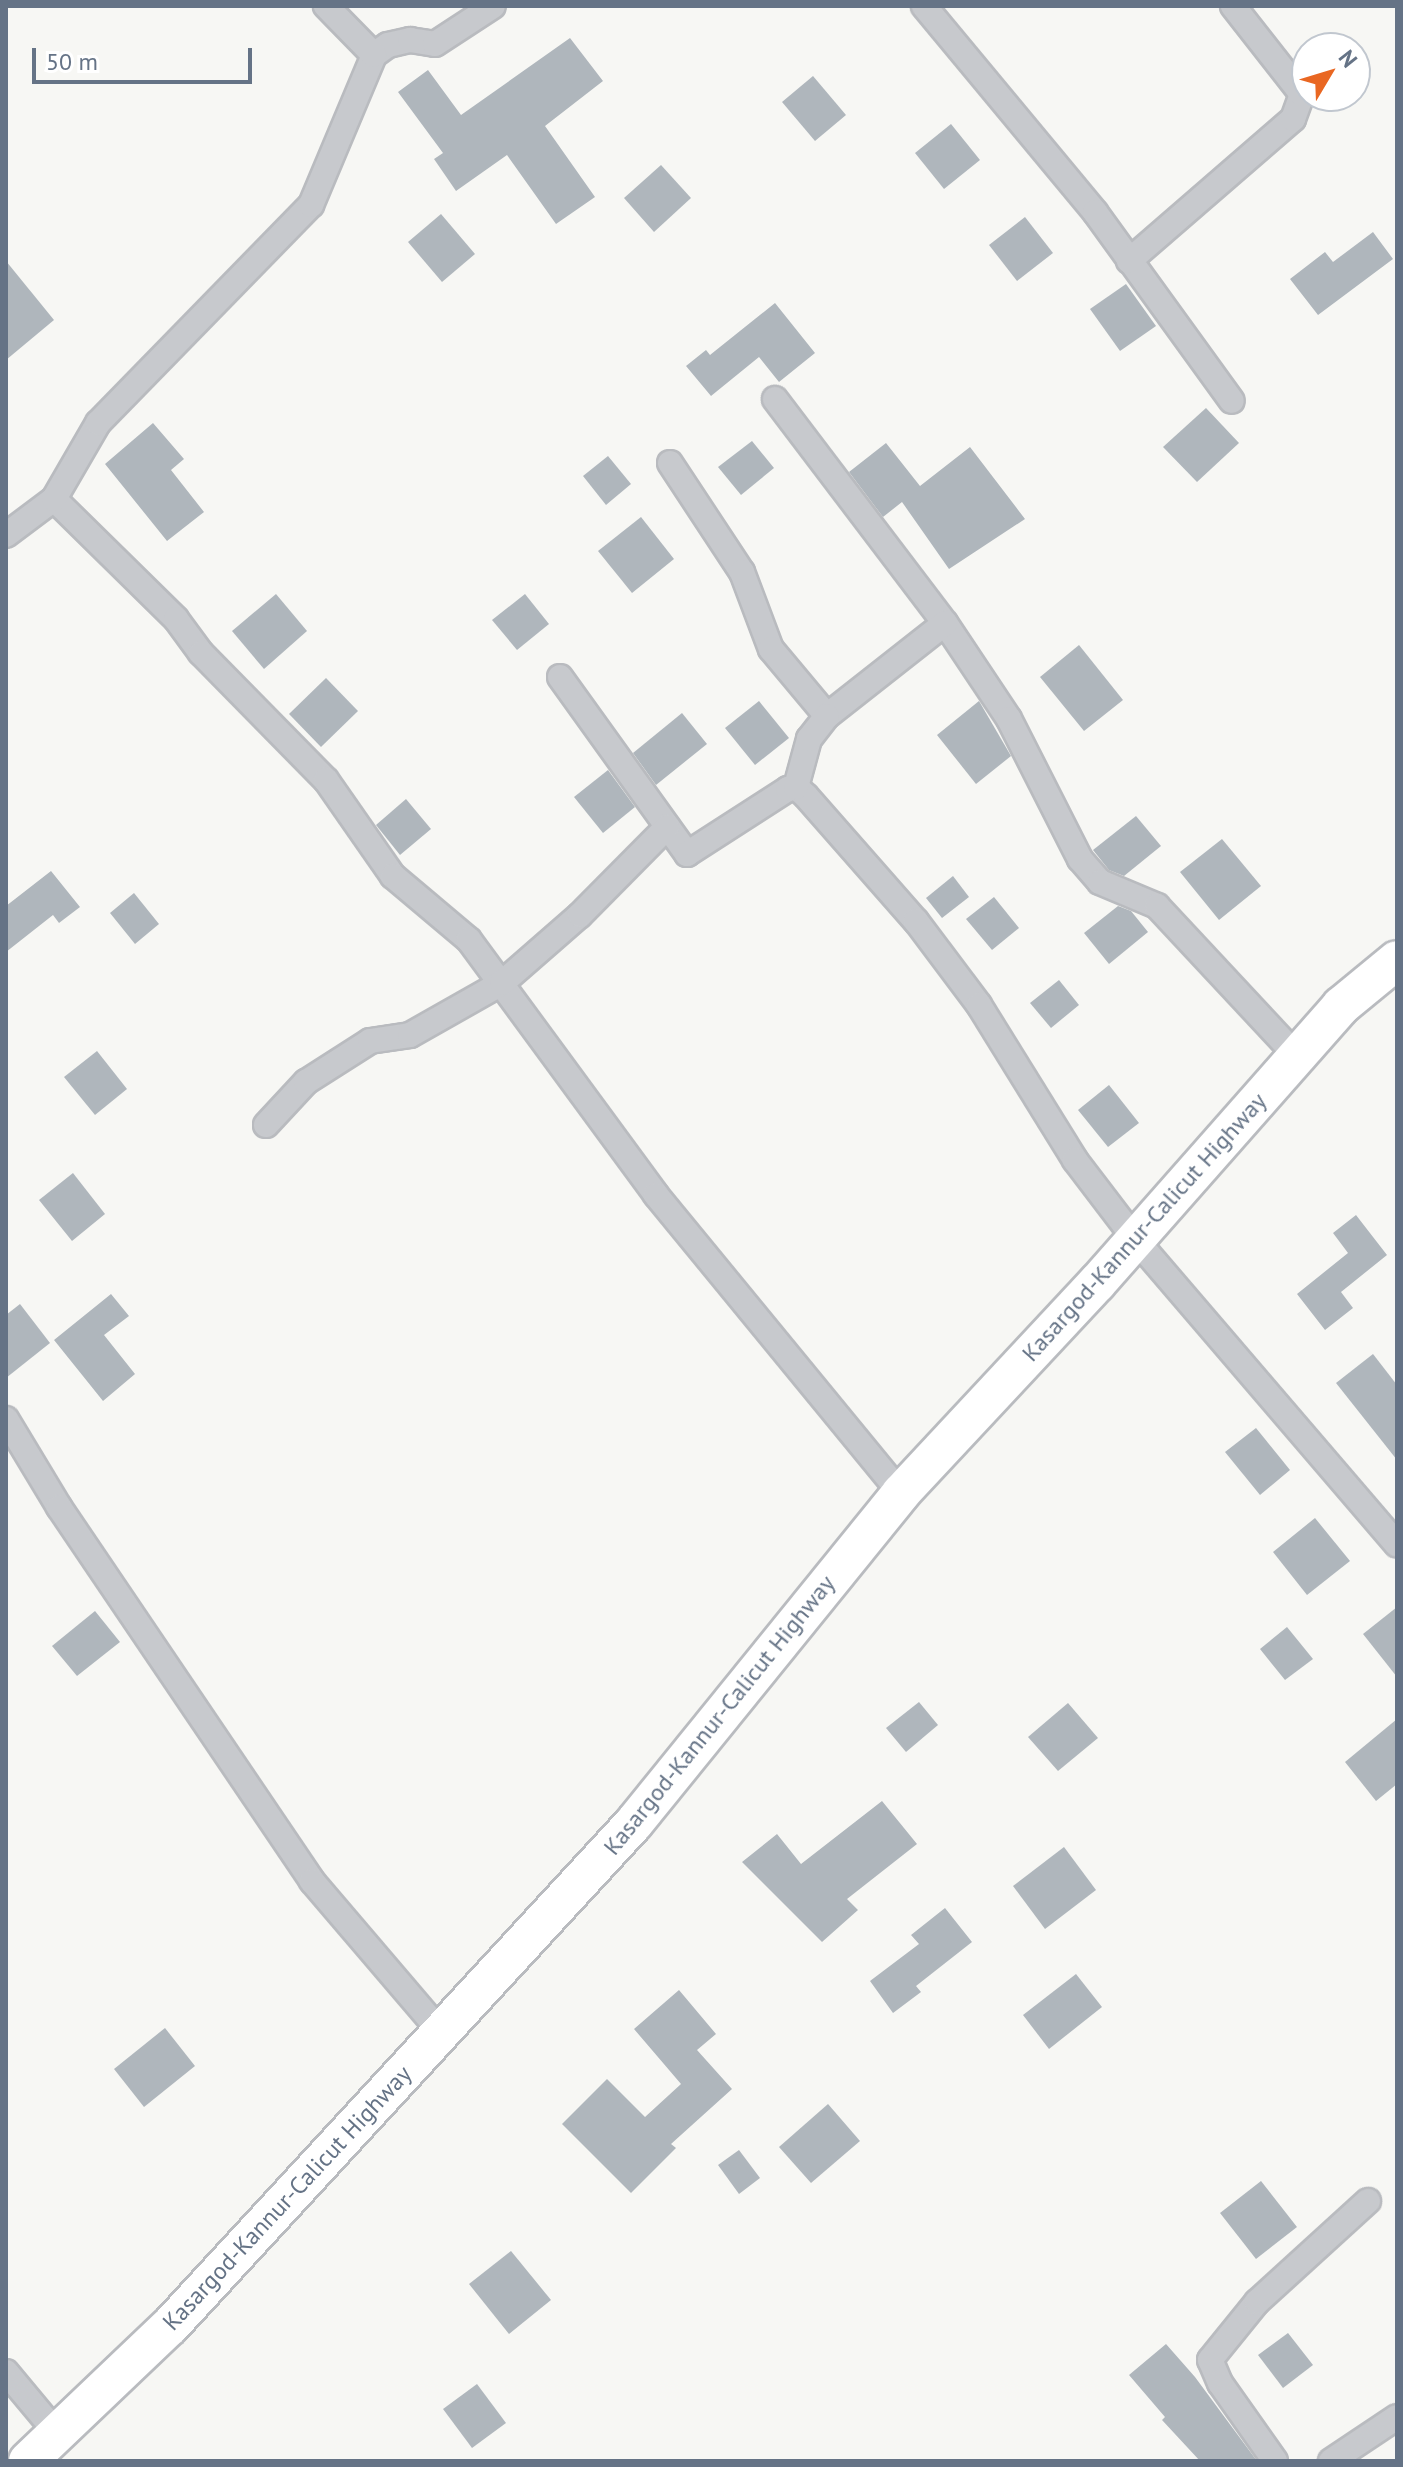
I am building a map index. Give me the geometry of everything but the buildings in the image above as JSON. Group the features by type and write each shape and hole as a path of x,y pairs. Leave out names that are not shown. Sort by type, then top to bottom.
{"highway":[{"name":"Kasargod-Kannur-Calicut Highway","path":"28,2461 170,2326 634,1823 901,1493 1136,1240 1341,1006 1397,960"}],"street":[{"path":"326,6 374,55"},
{"path":"6,535 54,499 98,423 311,205 374,55 410,40 435,44 493,6"},
{"path":"924,6 1129,261 1232,401"},
{"path":"1129,261 1293,119 1302,94 1233,6"},
{"path":"775,399 945,623 1029,752 1080,859 1108,887 1157,906 1297,1056"},
{"path":"670,463 742,572 771,649 827,716"},
{"path":"54,499 176,619 201,653 326,780 393,876 469,940 656,1195 901,1493"},
{"path":"560,677 687,854 796,787 809,739 827,716 945,623"},
{"path":"796,787 916,921 979,1005 1075,1160 1136,1240 1397,1545"},
{"path":"266,1125 306,1082 370,1041 410,1035 502,983 580,915 667,827"},
{"path":"6,1419 59,1507 312,1881 440,2031"},
{"path":"1275,2461 1210,2360 1257,2302 1368,2201"},
{"path":"6,2372 56,2432"},
{"path":"1331,2461 1397,2417"}]}
